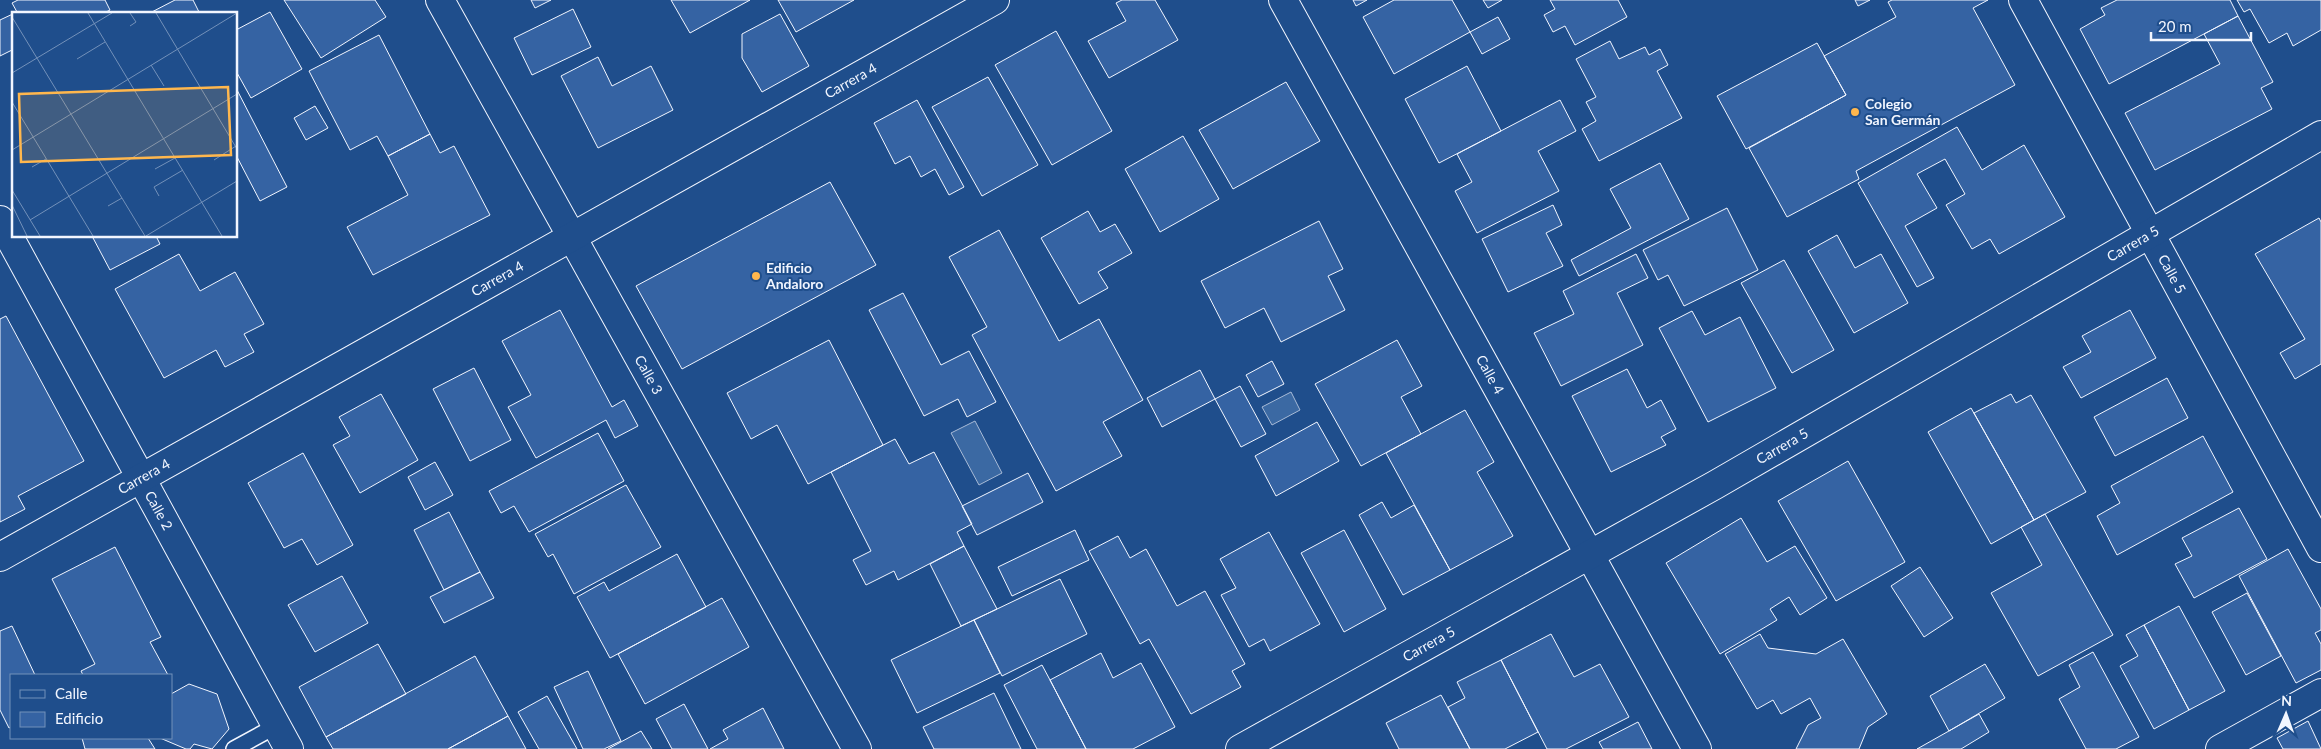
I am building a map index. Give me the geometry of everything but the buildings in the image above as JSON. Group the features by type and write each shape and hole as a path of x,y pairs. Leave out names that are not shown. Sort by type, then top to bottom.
{"street":[{"name":"Calle 3","path":"440,0 857,749"},
{"name":"Carrera 4","path":"0,557 995,0"},
{"name":"Calle 4","path":"1283,0 1697,749"},
{"name":"Calle 5","path":"2023,0 2321,548"},
{"name":"Carrera 5","path":"1240,749 1715,485 2321,135"},
{"name":"Calle 2","path":"0,220 289,749"},
{"path":"2220,749 2321,693"}],"lane":[{"path":"234,749 276,726"}],"water":[{"path":"1291,392 1300,410 1272,425 1262,407"},
{"path":"975,421 1002,473 979,485 951,433"}],"place":[{"name":"Colegio San Germán","path":"1855,112"},
{"name":"Edificio Andaloro","path":"756,276"}]}
